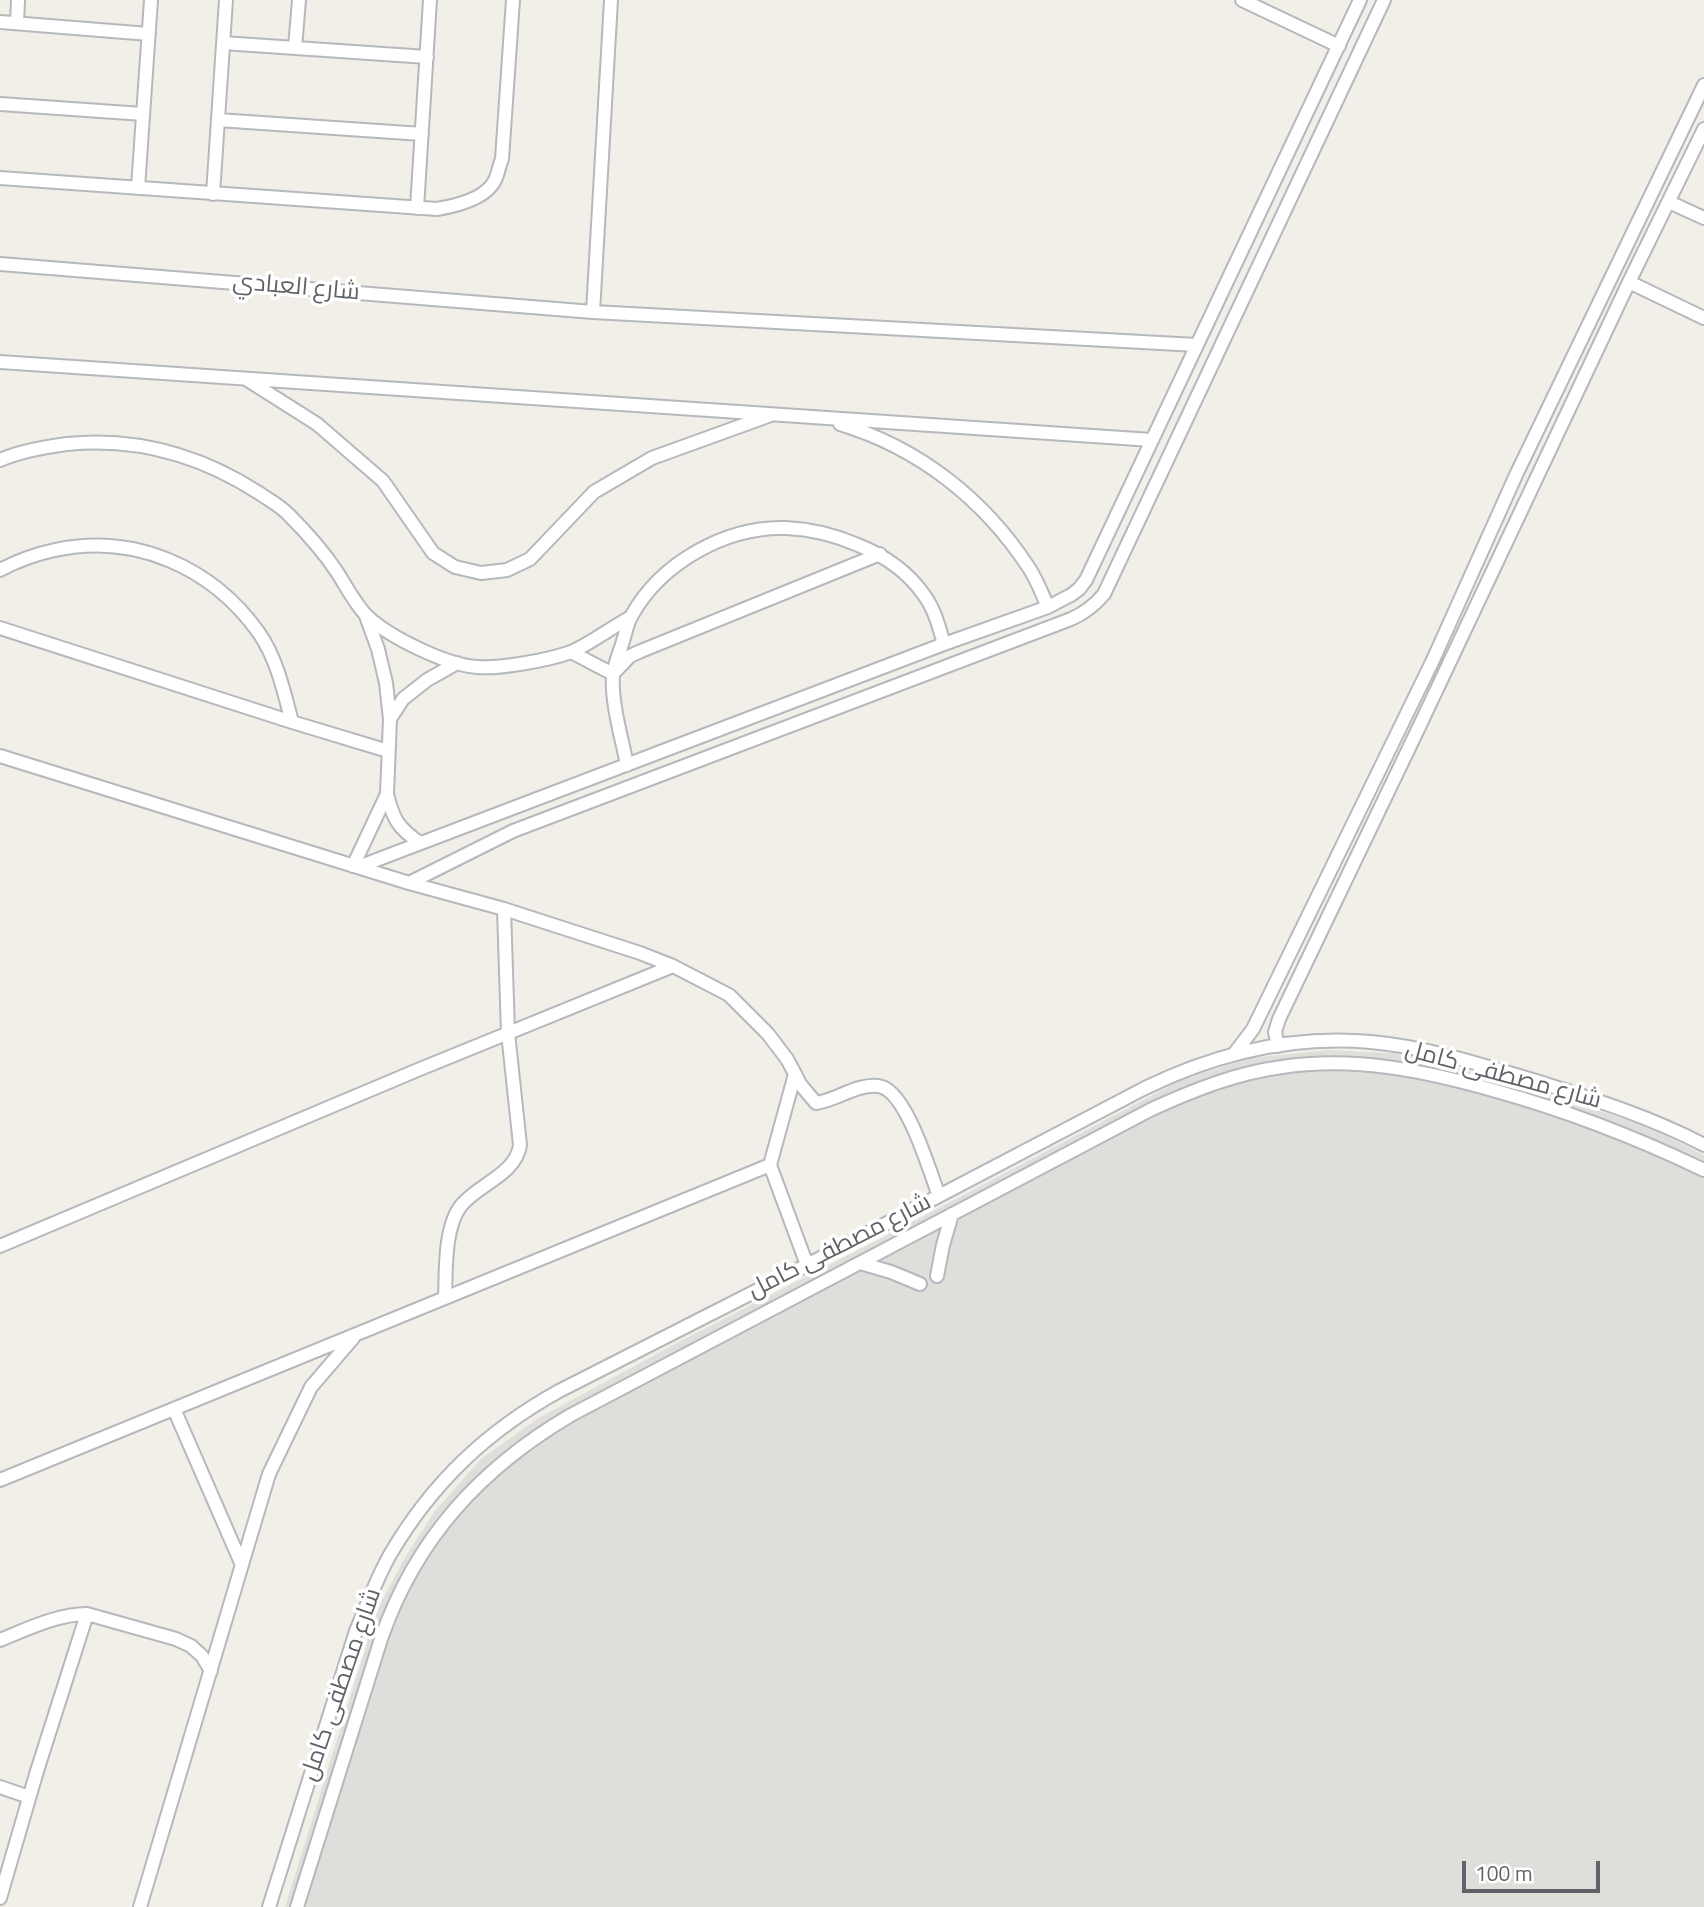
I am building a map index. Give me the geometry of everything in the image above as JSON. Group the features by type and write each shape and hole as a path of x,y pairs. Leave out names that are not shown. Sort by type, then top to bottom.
{"street":[{"path":"17,23 18,0"},
{"path":"138,188 151,0"},
{"path":"213,194 226,0"},
{"path":"295,48 299,0"},
{"path":"417,208 430,0"},
{"path":"0,178 417,208 458,206 478,197 494,183 502,159 513,0"},
{"path":"593,312 611,0"},
{"path":"1242,0 1339,46"},
{"path":"356,866 1048,607 1071,596 1086,580 1360,0"},
{"path":"409,883 513,831 1084,614 1095,605 1104,594 1384,0"},
{"path":"0,22 149,34"},
{"path":"223,43 426,57"},
{"path":"1234,1055 1253,1029 1433,660 1521,466 1704,85"},
{"path":"0,104 143,114"},
{"path":"218,120 422,134"},
{"path":"1278,1046 1275,1039 1276,1026 1704,129"},
{"path":"1669,202 1704,218"},
{"name":"شارع العبادي","path":"0,264 593,312 1197,345"},
{"path":"1629,282 1704,318"},
{"path":"0,362 1152,440"},
{"path":"244,377 317,424 383,481 433,553 455,567 481,573 507,570 530,559 594,492 652,458 775,414"},
{"path":"817,417 869,433 917,457 961,488 999,527 1031,570 1048,607"},
{"path":"0,460 43,447 91,442 135,444 216,469 286,512 322,550 366,615 378,649 390,719 387,794 391,814 403,831 419,843"},
{"path":"627,765 613,692 613,674 631,617 646,595 668,572 694,553 722,539 753,531 785,528 817,531 880,554 924,594 937,618 944,644"},
{"path":"0,570 37,554 72,547 109,545 145,551 179,564 211,582 238,606 260,635 277,667 292,722"},
{"path":"613,674 630,656 641,651 880,554"},
{"path":"366,615 419,649 457,663 477,667 524,664 571,652 631,617"},
{"path":"0,628 388,751"},
{"path":"571,652 613,674"},
{"path":"390,719 403,699 427,680 457,663"},
{"path":"0,756 409,883 504,909 673,966 729,995 768,1034 788,1059 800,1084 816,1103 853,1090 878,1086 886,1089 899,1102 913,1125 939,1196"},
{"path":"356,866 387,794"},
{"path":"445,1298 446,1261 457,1213 461,1206 509,1166 518,1155 520,1145 508,1033 504,909"},
{"path":"0,1246 673,966"},
{"name":"شارع مصطفى كامل","path":"269,1907 356,1631 390,1554 414,1517 456,1467 504,1425 559,1391 1157,1083 1180,1072 1234,1055 1278,1046 1331,1041 1371,1042 1409,1048 1509,1073 1616,1107 1704,1145"},
{"name":"شارع مصطفى كامل","path":"297,1907 381,1639 395,1603 438,1529 477,1484 523,1445 571,1415 1152,1109 1237,1075 1283,1067 1329,1063 1363,1064 1429,1074 1503,1093 1615,1131 1704,1170"},
{"path":"1503,1093 1509,1073"},
{"path":"795,1074 770,1165 807,1265"},
{"path":"0,1480 770,1165"},
{"path":"905,1214 915,1234"},
{"path":"937,1276 952,1214"},
{"path":"889,1223 899,1242"},
{"path":"860,1263 920,1284"},
{"path":"140,1907 269,1474 311,1387 355,1335"},
{"path":"174,1409 242,1565"},
{"path":"0,1640 64,1617 87,1614 191,1646 202,1656 211,1671"},
{"path":"0,1898 87,1614"},
{"path":"356,1631 381,1639"},
{"path":"0,1787 29,1797"}],"shaded area":[{"path":"1329,1050 1404,1054 1523,1086 1651,1128 1704,1155 1704,1907 285,1907 378,1608 406,1556 435,1511 481,1459 537,1419 673,1345 1183,1079 1251,1058"}]}
